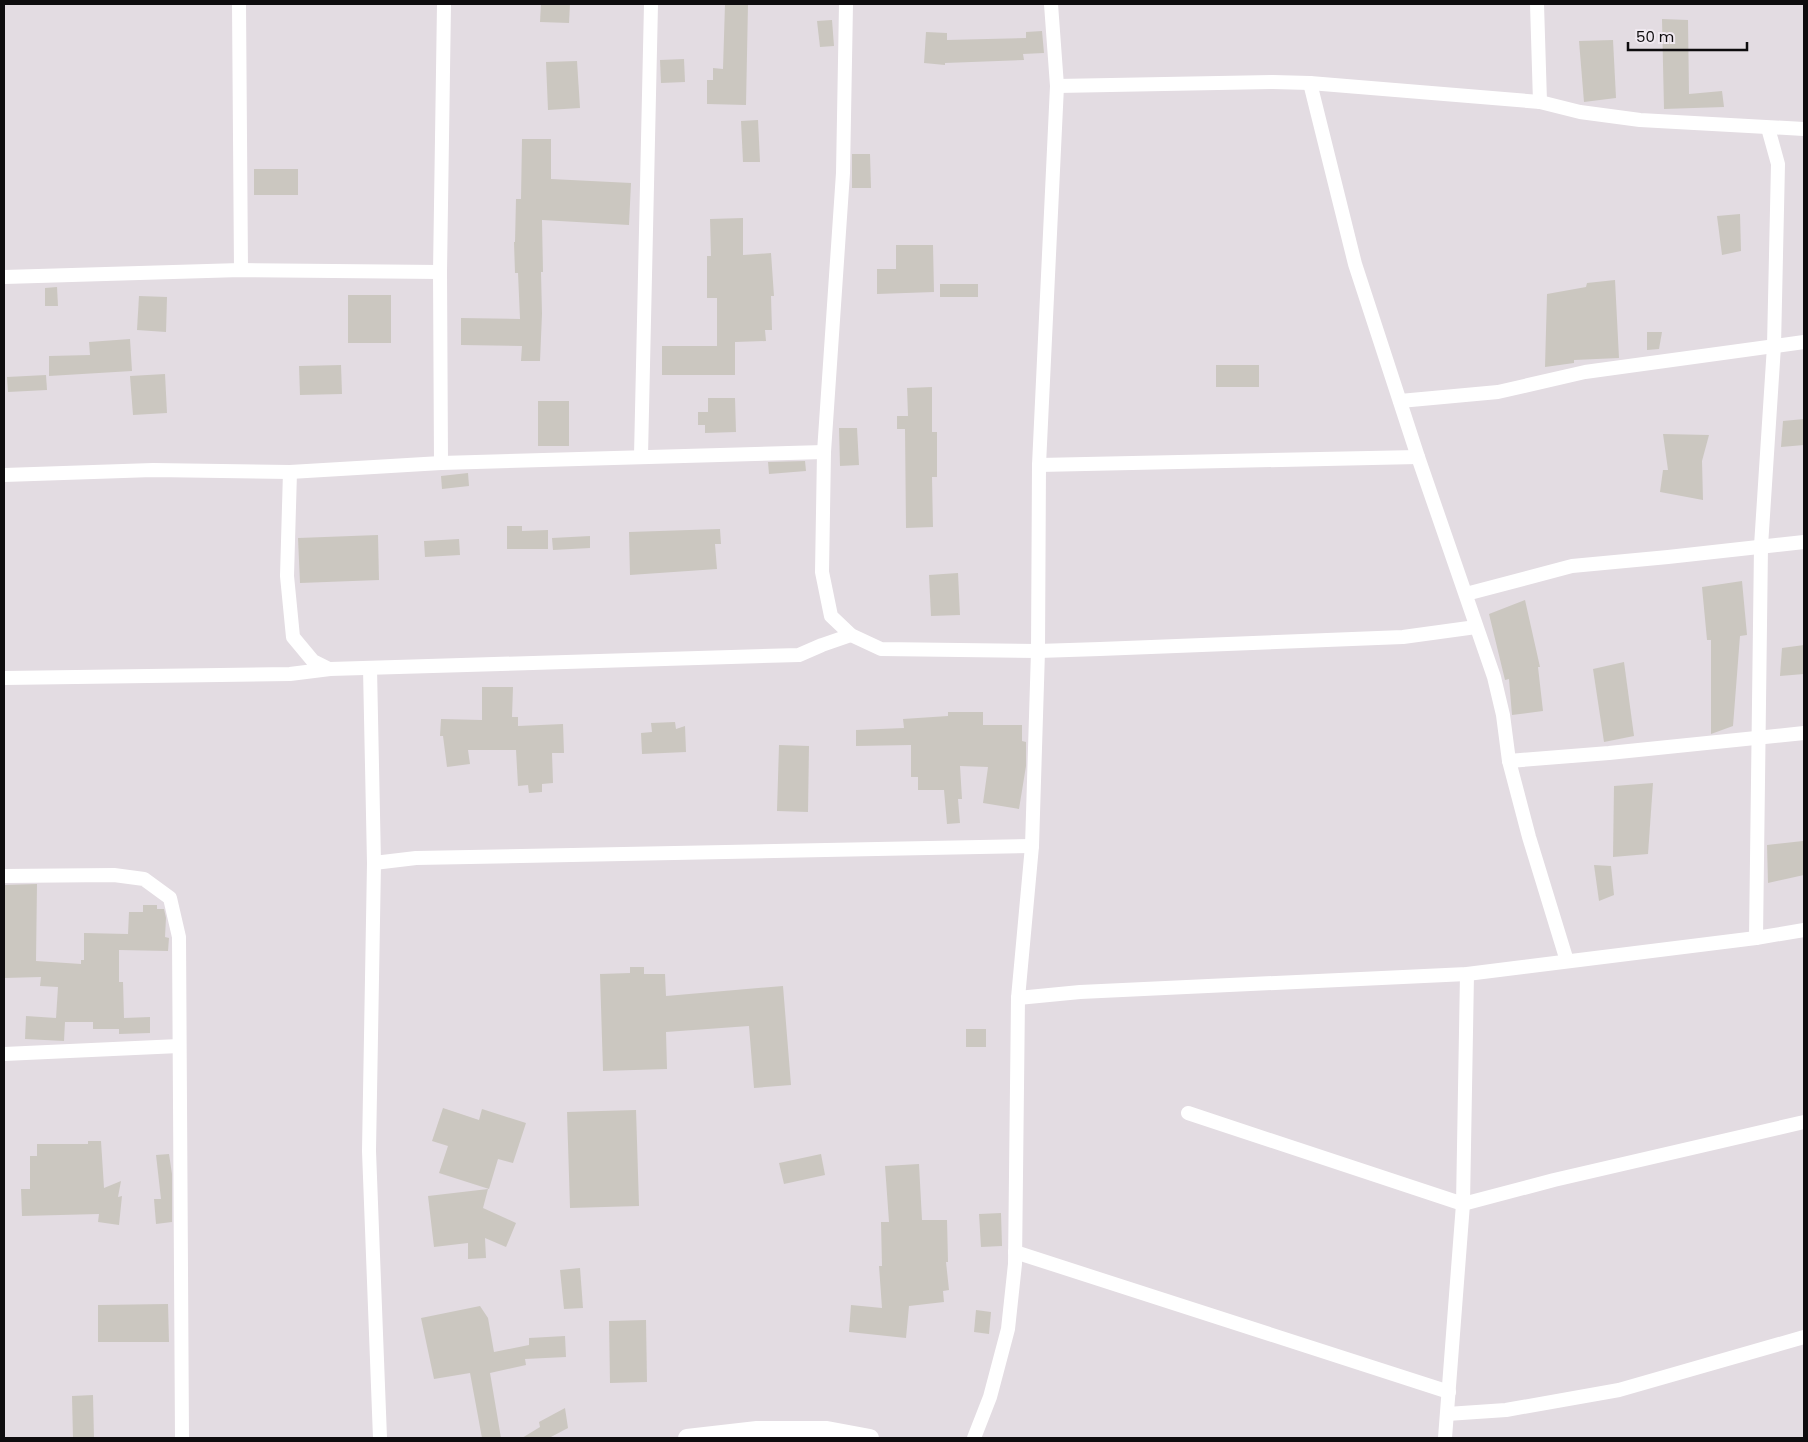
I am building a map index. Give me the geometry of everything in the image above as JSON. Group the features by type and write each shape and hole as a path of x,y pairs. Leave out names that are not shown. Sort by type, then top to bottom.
{"street":[{"path":"240,4 241,270"},
{"path":"441,463 440,272 444,4"},
{"path":"641,456 651,4"},
{"path":"846,4 842,174 824,452 822,572 831,616 851,635 881,650 1038,652 1403,637 1476,627"},
{"path":"974,1438 990,1397 1008,1329 1015,1252 1018,998 1032,846 1038,652 1039,465 1057,86 1051,4"},
{"path":"1537,4 1540,102"},
{"path":"1057,86 1310,83 1540,102 1580,112 1640,120 1804,129"},
{"path":"1310,83 1355,264 1418,457 1494,677 1503,715 1509,761 1529,837 1567,961"},
{"path":"1756,938 1761,546 1774,346 1778,164 1768,128"},
{"path":"4,277 241,270 440,272"},
{"path":"1400,401 1498,392 1585,372 1804,342"},
{"path":"4,475 153,470 290,472 441,463 824,452"},
{"path":"1039,465 1418,457"},
{"path":"290,472 287,576 293,637 313,661 330,669"},
{"path":"1466,594 1572,566 1804,542"},
{"path":"4,678 290,674 330,669 798,655 851,635"},
{"path":"370,668 374,863 368,1151 380,1438"},
{"path":"1509,761 1804,733"},
{"path":"374,863 426,858 1032,846"},
{"path":"4,876 121,876 144,879 170,898 179,937 182,1438"},
{"path":"1018,998 1080,992 1467,974 1756,938 1804,930"},
{"path":"1445,1438 1463,1204 1467,974"},
{"path":"4,1054 179,1046"},
{"path":"1188,1113 1463,1204 1554,1180 1804,1122"},
{"path":"1015,1252 1448,1392"},
{"path":"1447,1414 1506,1410 1619,1390 1804,1337"},
{"path":"687,1438 757,1430 827,1430 870,1438"}],"building":[{"path":"541,4 570,4 569,23 540,22"},
{"path":"725,4 748,4 746,105 707,104 707,80 713,80 713,68 723,69"},
{"path":"1662,19 1688,20 1689,94 1722,91 1724,107 1664,109"},
{"path":"832,20 834,46 820,47 817,21"},
{"path":"1042,31 1044,53 1023,54 1024,60 945,63 945,65 924,63 926,32 947,33 947,40 1026,38 1026,32"},
{"path":"1613,40 1616,98 1584,102 1579,41"},
{"path":"684,59 685,82 661,83 660,60"},
{"path":"577,61 580,108 548,110 546,62"},
{"path":"758,120 760,162 743,162 741,121"},
{"path":"522,139 551,139 551,179 631,183 629,225 542,220 543,272 541,272 540,361 521,361 522,346 461,345 461,318 520,319 518,273 515,273 514,242 516,199 521,199"},
{"path":"852,154 870,154 871,188 852,188"},
{"path":"254,169 298,169 298,195 254,195"},
{"path":"1740,214 1741,251 1722,255 1717,216"},
{"path":"743,218 743,255 771,253 774,296 771,296 772,330 765,330 766,341 735,342 735,375 662,375 662,346 717,346 717,298 707,298 707,256 711,256 710,219"},
{"path":"896,245 933,245 934,292 877,294 877,269 896,269"},
{"path":"1615,280 1619,358 1574,360 1574,363 1545,367 1547,294 1586,287 1587,283"},
{"path":"940,284 978,284 978,297 940,297"},
{"path":"57,287 58,306 45,306 45,288"},
{"path":"348,295 391,295 391,343 348,343"},
{"path":"139,296 167,297 166,332 137,330"},
{"path":"1647,332 1662,332 1659,349 1647,350"},
{"path":"130,339 132,371 49,376 49,356 90,355 89,342"},
{"path":"341,365 342,394 300,395 299,366"},
{"path":"1216,365 1259,365 1259,387 1216,387"},
{"path":"165,374 167,413 133,415 130,376"},
{"path":"46,375 47,390 8,392 7,377"},
{"path":"932,387 932,432 937,432 937,477 932,477 933,527 906,528 905,429 897,429 897,416 908,416 907,388"},
{"path":"708,398 735,398 736,432 705,433 705,425 698,425 698,412 708,412"},
{"path":"538,401 569,401 569,446 538,446"},
{"path":"1804,419 1804,445 1781,447 1783,421"},
{"path":"839,428 857,428 859,465 840,466"},
{"path":"1663,434 1709,435 1702,461 1703,500 1660,492 1663,470 1668,470"},
{"path":"805,461 806,471 769,474 768,462"},
{"path":"468,473 469,486 442,489 441,476"},
{"path":"507,526 522,526 522,531 548,530 548,549 507,549"},
{"path":"720,529 721,544 715,544 717,569 630,575 629,532"},
{"path":"378,535 379,580 300,583 298,538"},
{"path":"590,536 590,548 553,550 552,538"},
{"path":"459,539 460,555 425,557 424,541"},
{"path":"958,573 960,615 931,616 929,575"},
{"path":"1742,581 1747,635 1740,636 1733,726 1711,734 1711,640 1707,640 1702,587"},
{"path":"1525,600 1540,667 1538,667 1543,711 1512,715 1509,679 1505,680 1489,614"},
{"path":"1804,645 1804,674 1780,676 1782,648"},
{"path":"1624,662 1634,736 1604,742 1593,669"},
{"path":"482,687 513,687 512,717 518,717 518,726 563,724 564,753 552,753 553,783 542,784 542,792 529,793 528,785 518,786 516,750 468,750 470,764 447,767 443,736 440,736 441,719 482,720"},
{"path":"948,712 983,712 983,725 1022,725 1022,741 1026,742 1026,766 1019,809 983,803 988,767 960,766 962,799 958,799 960,823 947,824 944,790 918,790 918,777 911,777 911,745 856,746 856,730 904,728 903,719 948,716"},
{"path":"675,722 676,729 685,726 686,752 642,754 641,733 652,732 651,723"},
{"path":"779,745 809,746 808,812 777,811"},
{"path":"1653,783 1648,854 1613,857 1614,786"},
{"path":"1803,841 1804,875 1768,883 1767,845"},
{"path":"1594,865 1611,866 1614,895 1599,901"},
{"path":"37,884 36,961 81,964 81,960 84,960 84,933 128,934 129,912 143,912 143,905 157,905 157,909 164,909 166,918 165,937 169,938 168,951 119,950 119,982 123,982 124,1018 150,1017 150,1033 119,1034 119,1029 93,1029 93,1022 65,1022 64,1041 25,1039 26,1016 56,1018 58,987 40,986 41,977 4,978 4,885"},
{"path":"630,967 644,967 644,974 665,974 666,996 783,986 791,1085 754,1088 749,1026 666,1032 667,1069 603,1071 600,974 630,973"},
{"path":"966,1029 986,1029 986,1047 966,1047"},
{"path":"443,1108 479,1120 482,1109 526,1123 513,1163 498,1159 489,1189 439,1173 448,1146 432,1141"},
{"path":"636,1110 639,1206 570,1208 567,1112"},
{"path":"88,1141 101,1141 104,1188 121,1181 118,1197 122,1196 119,1225 98,1222 99,1214 22,1216 21,1189 30,1189 30,1156 37,1156 37,1144 88,1144"},
{"path":"169,1154 172,1174 172,1222 156,1224 154,1199 161,1199 156,1155"},
{"path":"821,1154 825,1175 784,1184 779,1163"},
{"path":"919,1164 922,1220 947,1220 948,1262 946,1262 949,1290 943,1291 944,1302 909,1306 906,1338 849,1332 851,1305 882,1308 879,1266 882,1266 881,1222 889,1222 885,1166"},
{"path":"488,1189 483,1208 516,1223 506,1247 485,1238 486,1258 468,1259 468,1243 434,1247 428,1196"},
{"path":"1001,1213 1002,1246 981,1247 979,1214"},
{"path":"580,1268 583,1308 564,1309 560,1270"},
{"path":"168,1304 169,1342 98,1342 98,1305"},
{"path":"480,1306 488,1318 494,1352 529,1345 529,1338 565,1336 566,1357 525,1359 526,1365 490,1373 501,1438 482,1438 470,1373 434,1379 421,1318"},
{"path":"976,1310 991,1312 989,1334 974,1332"},
{"path":"646,1320 647,1382 610,1383 609,1321"},
{"path":"93,1395 94,1438 73,1438 72,1396"},
{"path":"565,1408 568,1428 549,1438 522,1438 540,1427 539,1422"}]}
